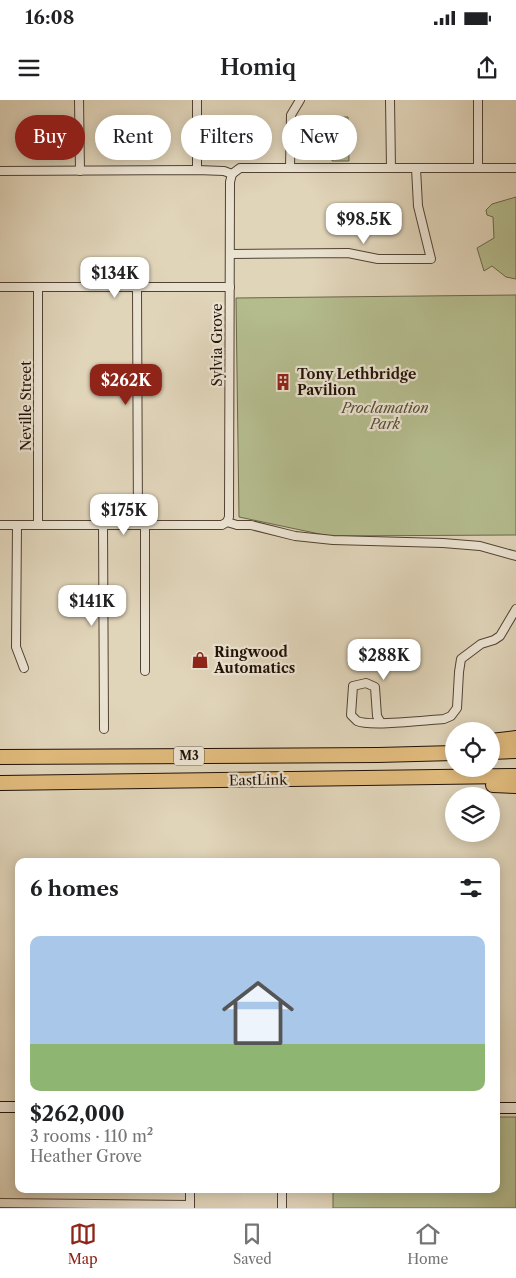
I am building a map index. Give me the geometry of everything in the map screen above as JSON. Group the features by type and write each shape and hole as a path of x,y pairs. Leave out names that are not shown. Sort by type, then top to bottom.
{"highway":[{"path":"500,740 516,738"},
{"path":"378,755 445,747"},
{"path":"500,752 516,751"},
{"name":"EastLink","path":"0,757 445,753"},
{"name":"EastLink","path":"0,783 516,776"},
{"path":"403,778 516,786"}],"main road":[{"path":"0,1107 15,1107"},
{"path":"500,1108 516,1108"}],"street":[{"path":"79,100 80,172"},
{"path":"197,100 197,170"},
{"path":"290,168 290,117 300,100"},
{"path":"390,100 391,168"},
{"path":"478,100 478,167"},
{"path":"0,171 197,170 224,171 232,174 240,168 516,168"},
{"path":"230,254 348,253 378,259 431,259 418,206 416,168"},
{"name":"Sylvia Grove","path":"228,520 230,182 232,174"},
{"path":"0,287 230,287"},
{"name":"Neville Street","path":"38,287 38,525"},
{"path":"138,288 145,670"},
{"path":"0,525 222,525 228,520 237,525 251,525 295,536 333,540 480,546 516,556"},
{"path":"17,525 16,647 24,668"},
{"path":"103,525 104,729"},
{"path":"381,723 377,716 375,688 366,683 353,686 351,715 356,721 381,723 451,716 457,708 461,658 481,644 500,636 516,609"},
{"path":"0,1203 190,1206 190,1193"},
{"path":"282,1193 282,1208"}],"green space":[{"path":"332,160 349,160 349,161"},
{"path":"516,197 516,279 506,277 492,266 484,271 477,248 494,238 493,217 487,215 486,210 492,204"},
{"name":"Proclamation Park","path":"516,295 516,535 329,536 239,517 236,298"},
{"path":"500,1117 516,1117 516,1208 333,1208 333,1193 500,1193"}],"place":[{"name":"Tony Lethbridge Pavilion","path":"283,382"},
{"name":"Ringwood Automatics","path":"200,660"}]}
